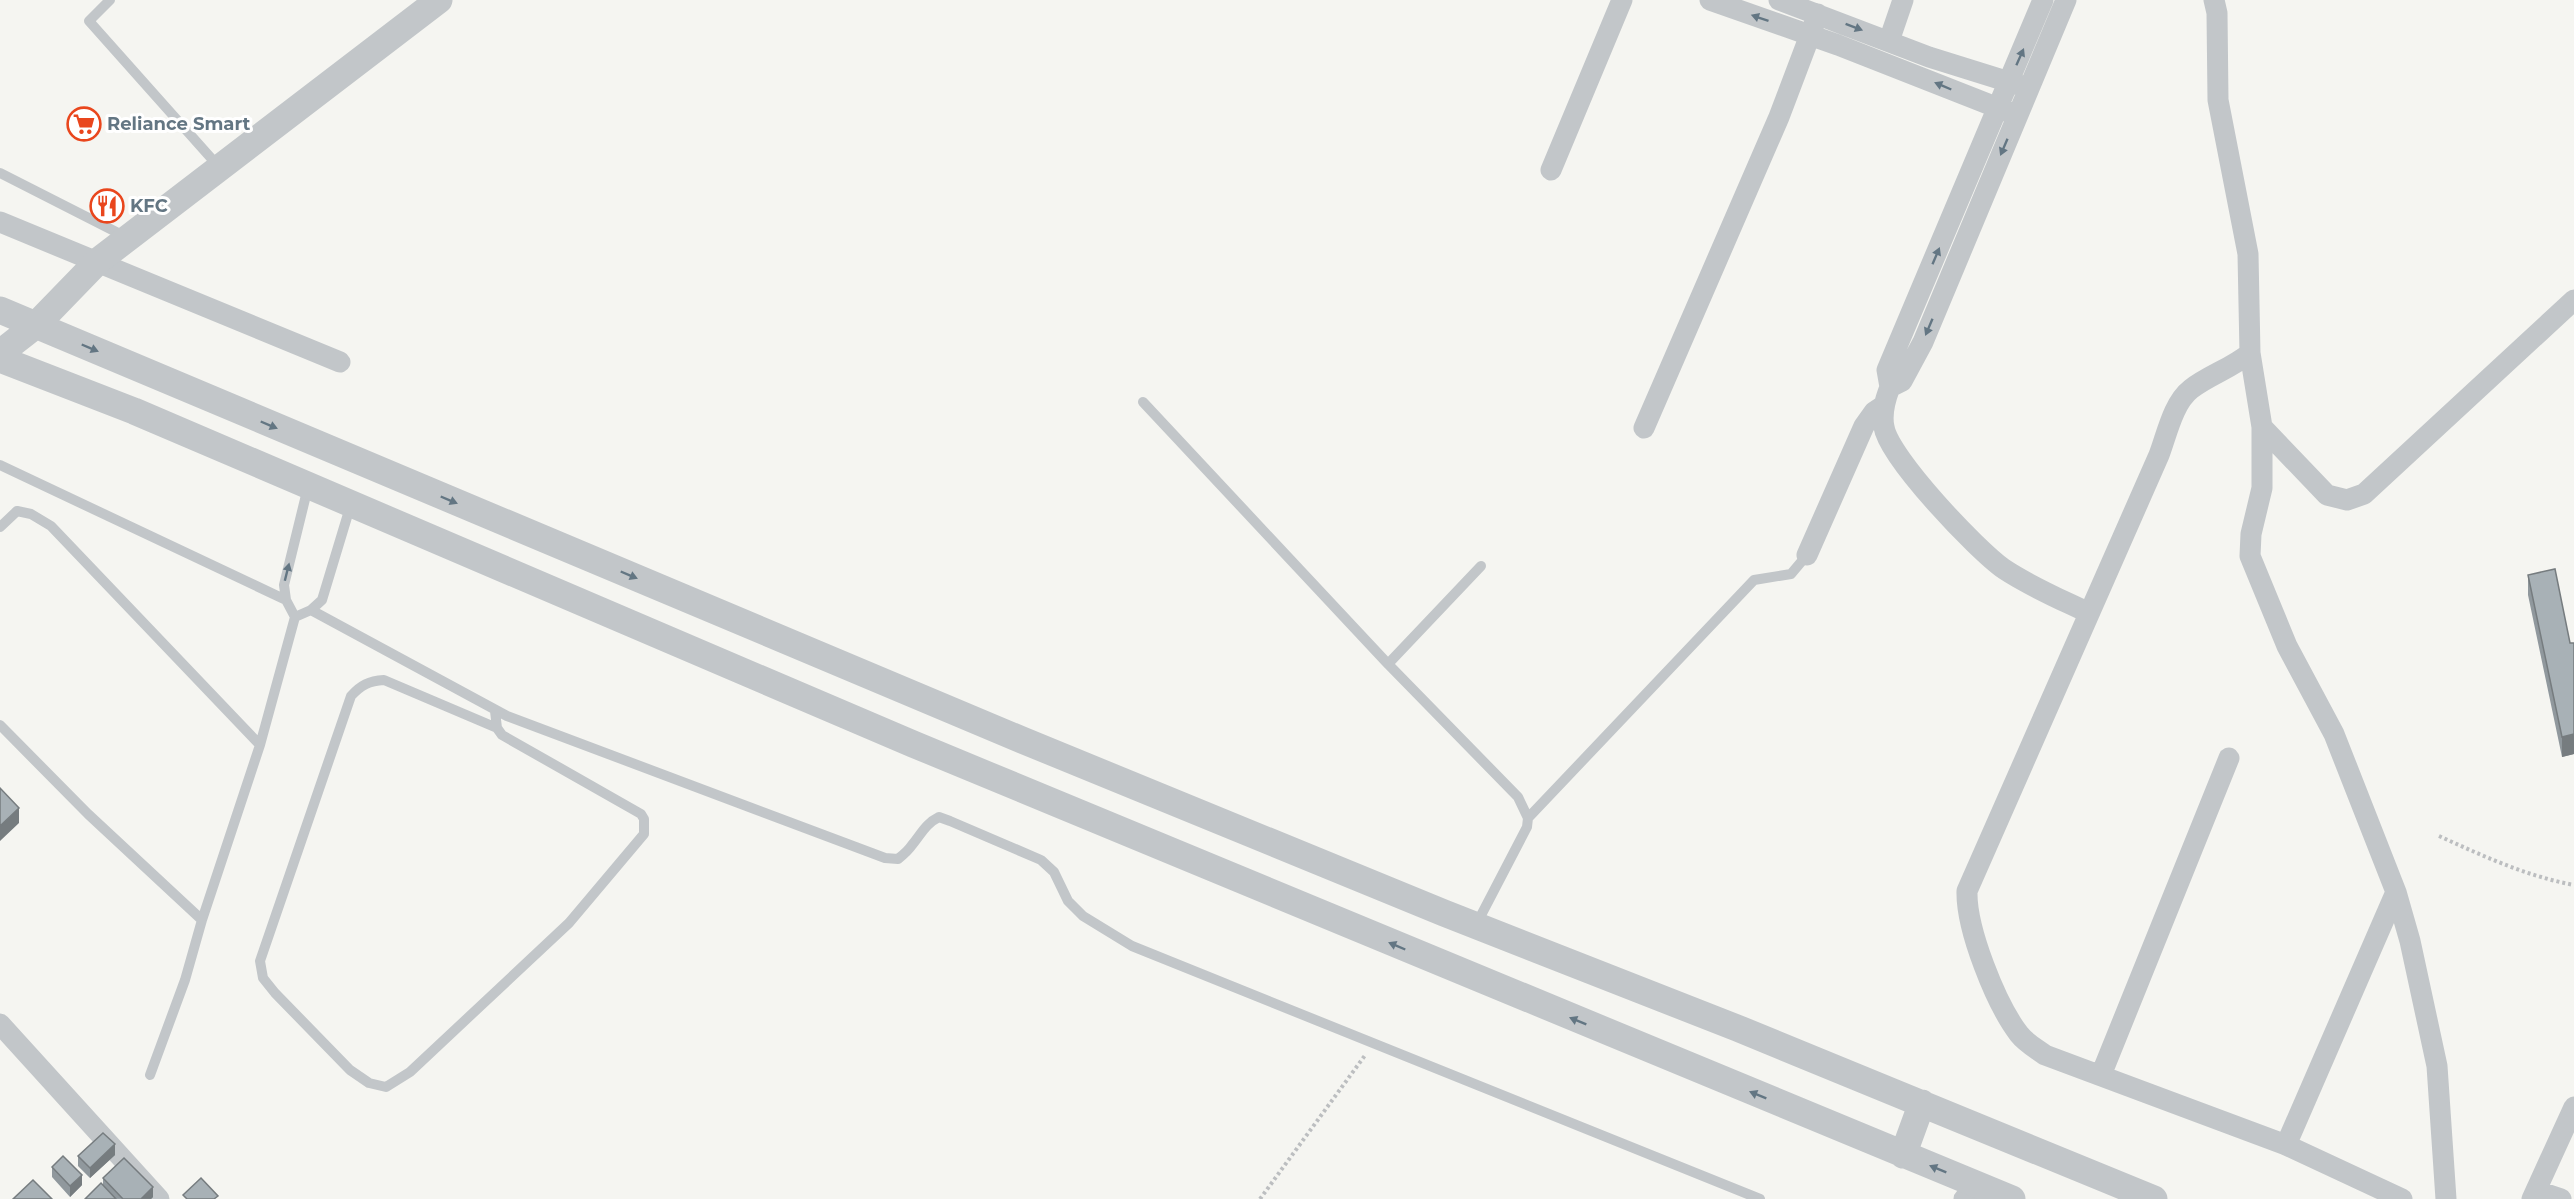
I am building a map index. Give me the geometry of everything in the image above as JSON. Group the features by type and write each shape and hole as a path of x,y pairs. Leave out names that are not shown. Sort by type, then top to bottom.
{"street":[{"path":"0,353 36,325 98,261 439,0"},
{"path":"1551,170 1622,0"},
{"path":"1710,0 1838,45 2008,112"},
{"path":"1889,41 1903,0"},
{"path":"1807,555 1864,426 1886,397 1902,381 1923,342 2018,85 2043,0"},
{"path":"2018,85 2066,0"},
{"path":"2214,0 2217,13 2218,100 2248,254 2250,353 2262,427 2262,488 2250,534 2250,556 2287,646 2334,734 2396,892 2410,941 2437,1066 2446,1199"},
{"path":"1644,428 1779,117 1799,32 1792,2"},
{"path":"1792,2 1929,57 2018,85"},
{"path":"1799,32 1818,14"},
{"path":"0,222 340,362"},
{"path":"2262,427 2327,495 2347,500 2364,494 2574,300"},
{"path":"0,310 1022,740 1475,926 1922,1103 2154,1199"},
{"path":"2250,353 2231,368 2190,390 2179,403 2159,455 1967,891 1966,907 1973,933 2002,1006 2020,1036 2045,1055 2286,1145 2402,1199"},
{"path":"0,359 134,411 913,744 1903,1155 1971,1192 2012,1199"},
{"path":"1886,397 1884,428 1892,444 1947,515 1979,548 2003,568 2029,585 2089,613"},
{"path":"2101,1075 2229,758"},
{"path":"2286,1145 2396,892"},
{"path":"0,1024 159,1199"},
{"path":"1903,1155 1922,1103"},
{"path":"2561,1199 2534,1195 2574,1107"},
{"path":"109,1177 124,1162"}],"lane":[{"path":"110,0 89,21 220,168"},
{"path":"0,173 128,238"},
{"path":"1143,402 1388,664 1518,797 1528,818 1527,827 1475,926"},
{"path":"0,465 286,600"},
{"path":"150,1075 185,980 202,920 260,745 295,616 286,600 284,585 308,486"},
{"path":"295,616 311,610 322,600 351,504"},
{"path":"0,526 17,511 31,514 51,526 260,745"},
{"path":"1528,818 1754,580 1791,574 1807,555"},
{"path":"1388,664 1481,566"},
{"path":"311,610 495,711 885,858 898,859 913,845 921,830 939,817 1041,860 1054,872 1068,901 1083,916 1132,946 1760,1199"},
{"path":"495,711 496,728 512,742 641,814 644,819 644,834 569,923 410,1072 386,1087 369,1083 350,1070 275,993 263,978 260,961 351,696 359,687 372,681 384,680 496,728"},
{"path":"0,725 88,814 202,920"}],"path":[{"path":"2439,836 2541,879 2574,885"},
{"path":"1260,1199 1374,1043"}],"building":[{"path":"2555,569 2570,643 2574,643 2574,734 2562,737 2528,575"},
{"path":"0,788 19,808 0,826"},
{"path":"103,1133 115,1144 90,1168 78,1156"},
{"path":"63,1156 82,1175 70,1186 52,1167"},
{"path":"124,1158 153,1187 141,1199 123,1199 103,1178"},
{"path":"201,1178 218,1196 214,1199 187,1199 183,1195"},
{"path":"33,1180 52,1199 13,1199"},
{"path":"101,1183 116,1199 85,1199"}],"place":[{"name":"Reliance Smart","path":"84,124"},
{"name":"KFC","path":"107,206"}]}
